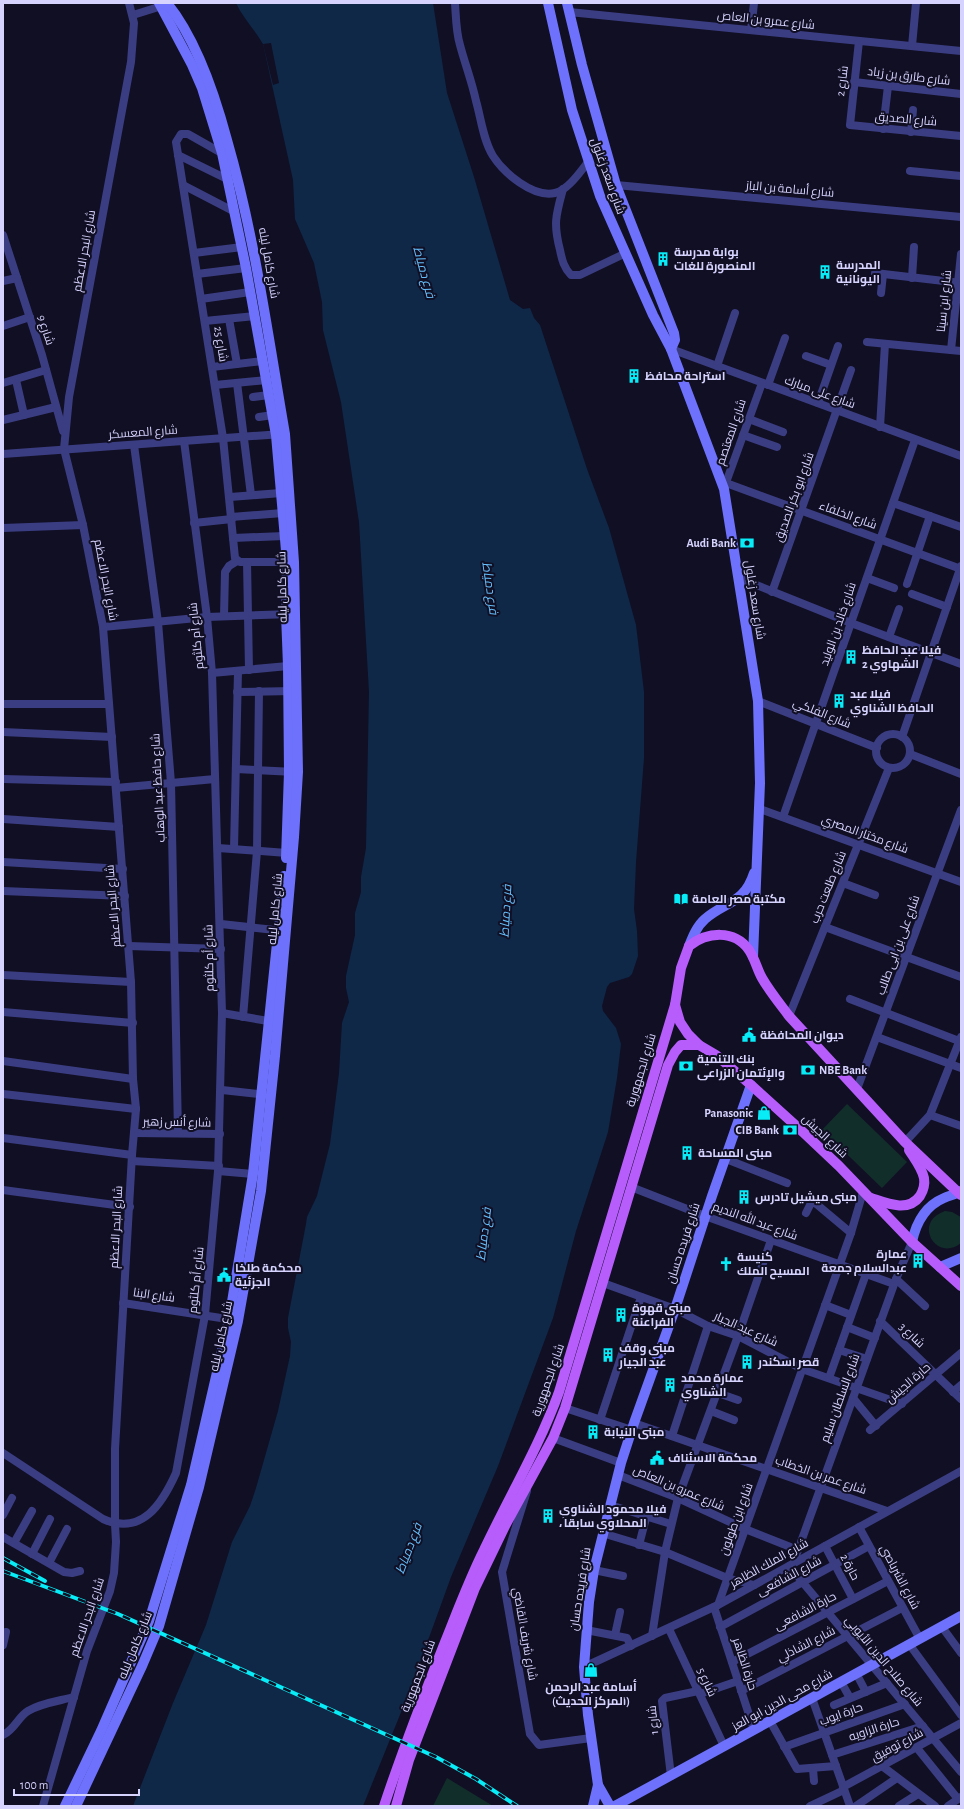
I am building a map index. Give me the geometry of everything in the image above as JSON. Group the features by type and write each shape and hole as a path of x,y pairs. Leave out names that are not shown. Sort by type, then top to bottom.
{"main road":[{"path":"689,946 705,936 724,935 741,942 753,957 762,978 789,1016 905,1142 960,1193"},
{"name":"شارع الجمهورية","path":"384,1806 403,1750 468,1585 484,1549 534,1452 548,1422 559,1392 675,1004 682,968 689,946"},
{"name":"شارع الجيش","path":"675,1004 680,1022 688,1034 699,1044 716,1055 751,1085 839,1166 912,1242 961,1286"},
{"name":"شارع الجمهورية","path":"396,1806 409,1760 475,1588 505,1526 553,1438 565,1408 668,1065 675,1052 681,1045 699,1044"},
{"path":"866,1194 899,1206 913,1202 919,1198 924,1185 924,1178 905,1142"}],"street":[{"name":"شارع البحر الاعظم","path":"43,1806 87,1651 112,1584 116,1554 115,1449 136,1109 133,1079 133,1023 129,946 103,627 83,525 64,449 64,434 69,397 131,62 134,33 133,15 129,3"},
{"path":"455,3 460,45 468,67 485,137 492,155 503,169 518,182 538,192 555,193 563,189 588,162"},
{"name":"شارع سعد زغلول","path":"548,3 572,110 600,196 653,316 671,349 725,486 758,700 760,809 756,866 753,957"},
{"path":"751,30 754,3"},
{"path":"912,46 916,3"},
{"path":"133,15 163,4"},
{"name":"شارع كامل ليله","path":"76,1806 142,1666 159,1626 199,1487 261,1191 268,1021 282,931 294,838 290,562 280,434 251,236 233,160 214,111 197,54 163,4"},
{"name":"شارع سعد زغلول","path":"568,8 582,65 616,185 674,333 674,340 671,349"},
{"name":"شارع عمرو بن العاص","path":"568,8 751,30 961,51"},
{"name":"شارع 2","path":"850,124 859,41"},
{"name":"شارع طارق بن زياد","path":"854,82 961,94"},
{"path":"883,129 888,86"},
{"path":"911,132 913,110"},
{"name":"شارع كامل ليله","path":"214,111 242,247 273,415 280,434 282,513 284,536 290,562"},
{"name":"شارع الصديق","path":"850,124 883,129 961,136"},
{"name":"شارع 25","path":"233,160 185,134 179,136 176,142 224,438 233,538 237,561"},
{"path":"178,155 228,180"},
{"path":"910,171 961,176"},
{"path":"183,185 235,212"},
{"name":"شارع أسامة بن الباز","path":"616,185 961,217"},
{"path":"563,189 556,216 555,231 566,270 571,275 580,275 626,253"},
{"name":"شارع 9","path":"3,235 30,317 64,434"},
{"path":"194,253 242,247"},
{"path":"912,278 914,247"},
{"name":"شارع ابن سينا","path":"952,350 960,283 961,254"},
{"path":"197,274 246,268"},
{"path":"881,293 879,274 960,283"},
{"path":"3,281 17,278"},
{"path":"201,299 250,292"},
{"path":"716,366 735,313"},
{"path":"205,321 255,316"},
{"path":"3,326 30,317"},
{"path":"229,319 237,364"},
{"name":"شارع المعتصم","path":"725,486 749,419 785,338"},
{"path":"867,342 961,350"},
{"path":"880,427 885,344"},
{"path":"818,404 838,346"},
{"name":"شارع على مبارك","path":"671,349 961,456"},
{"path":"806,356 831,365"},
{"path":"212,367 263,361"},
{"path":"3,383 46,370"},
{"name":"شارع ابو بكر الصديق","path":"772,592 838,411 851,370"},
{"path":"16,380 24,415"},
{"path":"215,385 267,380"},
{"path":"237,383 251,495"},
{"path":"253,397 269,395"},
{"path":"3,420 56,407"},
{"path":"260,417 273,415"},
{"path":"749,419 784,432"},
{"name":"شارع المعسكر","path":"3,454 280,434"},
{"path":"743,435 777,447"},
{"name":"شارع خالد بن الوليد","path":"783,817 915,440"},
{"name":"شارع أم كلثوم","path":"115,1524 129,1524 141,1520 154,1509 166,1495 176,1474 205,1315 218,1168 222,1090 221,924 212,674 207,617 184,441"},
{"name":"شارع حافظ عبد الوهاب","path":"134,444 158,622 171,783 178,1133"},
{"name":"شارع الخلفاء","path":"725,486 802,511 961,568"},
{"path":"230,497 281,493"},
{"path":"893,503 961,527"},
{"path":"194,523 282,513"},
{"path":"907,584 930,516"},
{"path":"3,528 83,525"},
{"path":"233,538 284,536"},
{"path":"224,616 225,572 229,566 237,561 290,562"},
{"path":"247,562 249,670"},
{"path":"902,737 961,568"},
{"path":"739,578 851,623 961,664"},
{"path":"867,578 894,588"},
{"path":"912,594 947,607"},
{"path":"889,637 899,609"},
{"path":"103,627 207,617 291,614"},
{"name":"شارع كامل ليله","path":"291,614 288,666 293,691"},
{"path":"212,674 288,666"},
{"path":"234,849 238,671"},
{"path":"243,1017 257,851 259,691"},
{"path":"237,692 293,691"},
{"name":"شارع الفلكي","path":"758,700 876,748"},
{"path":"3,704 109,704"},
{"path":"3,732 112,737"},
{"path":"897,735 902,737 908,744 910,754 904,764 900,767 889,768 884,766 878,758 876,748 878,743 886,736 897,735"},
{"path":"910,754 961,774"},
{"name":"شارع طلعت حرب","path":"789,1016 889,768"},
{"path":"236,769 294,772"},
{"name":"شارع كامل ليله","path":"64,1806 101,1731 149,1621 191,1485 234,1320 253,1174 266,1095 275,1056 287,853 294,772"},
{"path":"3,779 116,785 215,780"},
{"name":"شارع مختار المصري","path":"760,809 961,882"},
{"name":"شارع على بن ابى طالب","path":"857,1089 961,810"},
{"path":"3,819 119,827"},
{"path":"218,848 287,853"},
{"path":"3,862 122,869"},
{"name":"شارع سعد زغلول","path":"689,946 695,932 704,920 715,911 733,902 742,895 751,882 756,866"},
{"path":"843,883 875,895"},
{"path":"3,891 125,896"},
{"path":"733,902 746,903 755,912"},
{"path":"221,924 282,931"},
{"path":"825,928 961,977"},
{"path":"129,946 221,949"},
{"path":"3,975 131,982"},
{"path":"850,999 960,1039 930,1115 905,1142"},
{"path":"3,1012 133,1023"},
{"path":"222,1013 268,1021"},
{"path":"877,1037 961,1068"},
{"path":"3,1061 133,1079"},
{"name":"شارع فريده حسان","path":"598,1785 591,1738 584,1667 586,1630 594,1570 602,1533 621,1463 633,1426 675,1309 705,1216 751,1085"},
{"path":"222,1090 266,1095"},
{"path":"3,1094 136,1109"},
{"path":"930,1115 961,1126"},
{"name":"شارع أنس زهير","path":"134,1133 220,1134"},
{"path":"3,1138 132,1158 218,1168 253,1174"},
{"path":"726,1159 787,1183"},
{"name":"شارع عبد الله النديم","path":"631,1188 839,1265 895,1282"},
{"path":"3,1190 130,1207"},
{"path":"912,1242 917,1224 927,1209 942,1198 960,1193"},
{"name":"شارع ابن طولون","path":"716,1606 866,1194"},
{"path":"806,1213 811,1203 814,1202 851,1233"},
{"path":"652,1636 665,1552 678,1498 718,1393 771,1240"},
{"name":"شارع السلطان سليم","path":"791,1565 798,1550 880,1321 912,1242"},
{"path":"940,1267 961,1258"},
{"path":"828,1378 866,1274"},
{"path":"895,1282 924,1306"},
{"name":"شارع عبد الجبار","path":"603,1283 675,1309 708,1326 738,1336 802,1369 902,1404"},
{"path":"600,1420 641,1296"},
{"name":"شارع البنا","path":"123,1303 234,1320"},
{"path":"825,1305 851,1315"},
{"name":"شارع 3","path":"880,1321 961,1399"},
{"path":"672,1436 708,1326"},
{"path":"847,1327 875,1338"},
{"path":"839,1350 867,1359"},
{"name":"حارة الجيش","path":"853,1398 873,1428 961,1353"},
{"path":"953,1392 961,1386"},
{"path":"718,1393 738,1400"},
{"name":"شارع عمر بن الخطاب","path":"565,1408 600,1420 633,1426 672,1436 887,1510"},
{"path":"711,1411 734,1420"},
{"path":"553,1438 621,1463"},
{"path":"3,1452 103,1519 115,1524"},
{"name":"شارع الملك الظاهر","path":"584,1667 716,1606 887,1510 961,1471"},
{"name":"شارع شريف القاضي","path":"532,1475 502,1572 530,1734 539,1745 591,1738"},
{"name":"شارع عمرو بن العاص","path":"618,1475 678,1498 745,1529 798,1550"},
{"path":"3,1515 12,1498"},
{"path":"610,1505 646,1518 671,1524"},
{"path":"14,1543 32,1511"},
{"path":"640,1545 646,1518"},
{"path":"32,1554 50,1519"},
{"name":"شارع الشرباصي","path":"859,1526 920,1639"},
{"path":"49,1563 67,1529"},
{"path":"602,1533 665,1552 727,1578 754,1585"},
{"path":"3,1537 64,1572 72,1573 80,1571"},
{"name":"حارة 2","path":"825,1546 853,1599"},
{"name":"شارع الشافعى","path":"720,1627 870,1546"},
{"name":"شارع صلاح الدين الأيوبي","path":"791,1565 802,1582 961,1772"},
{"path":"594,1570 623,1576"},
{"name":"حارة الشافعى","path":"732,1662 888,1581"},
{"name":"حارة الظاهر","path":"716,1606 720,1627 754,1730"},
{"name":"شارع الشاذلي","path":"741,1691 902,1608"},
{"path":"615,1635 620,1612"},
{"name":"شارع محى الدين ابو العز","path":"616,1806 961,1616"},
{"path":"942,1627 961,1653"},
{"name":"شارع 5","path":"669,1628 724,1746"},
{"path":"586,1630 627,1638 631,1646"},
{"path":"3,1645 6,1632"},
{"path":"909,1644 961,1715"},
{"path":"856,1673 866,1692"},
{"path":"699,1693 738,1681"},
{"path":"841,1682 850,1698"},
{"path":"834,1705 887,1683"},
{"name":"شارع 1","path":"671,1776 662,1702 665,1698 699,1693"},
{"path":"3,1735 14,1728 23,1715 28,1711 39,1706 74,1697"},
{"path":"812,1698 850,1806"},
{"name":"حارة ايوب","path":"784,1747 905,1704"},
{"path":"770,1721 796,1768 800,1770 836,1766"},
{"name":"شارع توفيق","path":"810,1806 961,1723"},
{"name":"حارة الزاويه","path":"832,1755 923,1726"},
{"path":"917,1748 960,1798 948,1806"},
{"path":"882,1766 935,1806"},
{"path":"813,1769 814,1780"},
{"path":"856,1806 897,1778"},
{"path":"593,1806 598,1785"},
{"path":"598,1785 610,1806"},
{"path":"899,1806 918,1794"}],"green space":[{"path":"847,1104 907,1162 882,1188 822,1130"},
{"path":"945,1211 952,1212 961,1217 961,1243 952,1248 943,1248 936,1245 931,1239 929,1231 930,1223 935,1216"},
{"path":"447,1778 493,1806 433,1806"}],"water":[{"name":"فرع دمياط","path":"236,3 433,3 447,93 474,177 510,300 523,309 530,308 534,318 540,325 587,469 609,528 636,625 644,692 644,758 634,909 638,956 632,974 629,977 610,983 607,987 602,1006 603,1011 616,1028 621,1044 608,1132 576,1231 553,1318 498,1466 451,1577 410,1690 363,1806 133,1806 173,1703 206,1625 232,1542 250,1506 278,1411 290,1356 291,1342 288,1328 288,1318 307,1217 317,1196 330,1144 339,1073 342,1023 349,1002 346,988 346,976 355,935 355,913 361,892 361,877 366,848 369,692 359,522 341,402 323,330 322,302 314,263 295,219 293,180 263,44"}],"pier":[{"path":"271,43 279,83 273,85 263,44"}],"railway":[{"path":"3,1558 45,1581"},
{"path":"3,1571 118,1614 436,1757 476,1779 517,1806"}],"place":[{"name":"بوابة مدرسة المنصورة للغات","path":"663,259"},
{"name":"المدرسة اليونانية","path":"825,272"},
{"name":"استراحة محافظ","path":"634,376"},
{"name":"Audi Bank","path":"747,543"},
{"name":"فيلا عبد الحافظ الشهاوي 2","path":"851,657"},
{"name":"فيلا عبد الحافظ الشناوي","path":"839,701"},
{"name":"مكتبة مصر العامة","path":"681,899"},
{"name":"ديوان المحافظة","path":"749,1035"},
{"name":"بنك التنمية والإئتمان الزراعى","path":"686,1066"},
{"name":"NBE Bank","path":"808,1070"},
{"name":"Panasonic","path":"764,1113"},
{"name":"CIB Bank","path":"790,1130"},
{"name":"مبنى المساحة","path":"687,1153"},
{"name":"مبنى ميشيل تادرس","path":"744,1197"},
{"name":"عمارة عبدالسلام جمعة","path":"918,1261"},
{"name":"كنيسة المسيح الملك","path":"726,1264"},
{"name":"محكمة طلخا الجزئية","path":"224,1275"},
{"name":"مبنى قهوة الفراعنة","path":"621,1315"},
{"name":"مبنى وقف عبد الجيار","path":"608,1355"},
{"name":"قصر اسكندر","path":"747,1362"},
{"name":"عمارة محمد الشناوي","path":"670,1385"},
{"name":"مبنى النيابة","path":"593,1432"},
{"name":"محكمة الاسئناف","path":"657,1458"},
{"name":"فيلا محمود الشناوي ، المحلاوي سابقا","path":"548,1516"},
{"name":"أسامة عبد الرحمن (المركز الحديث)","path":"591,1670"}]}
